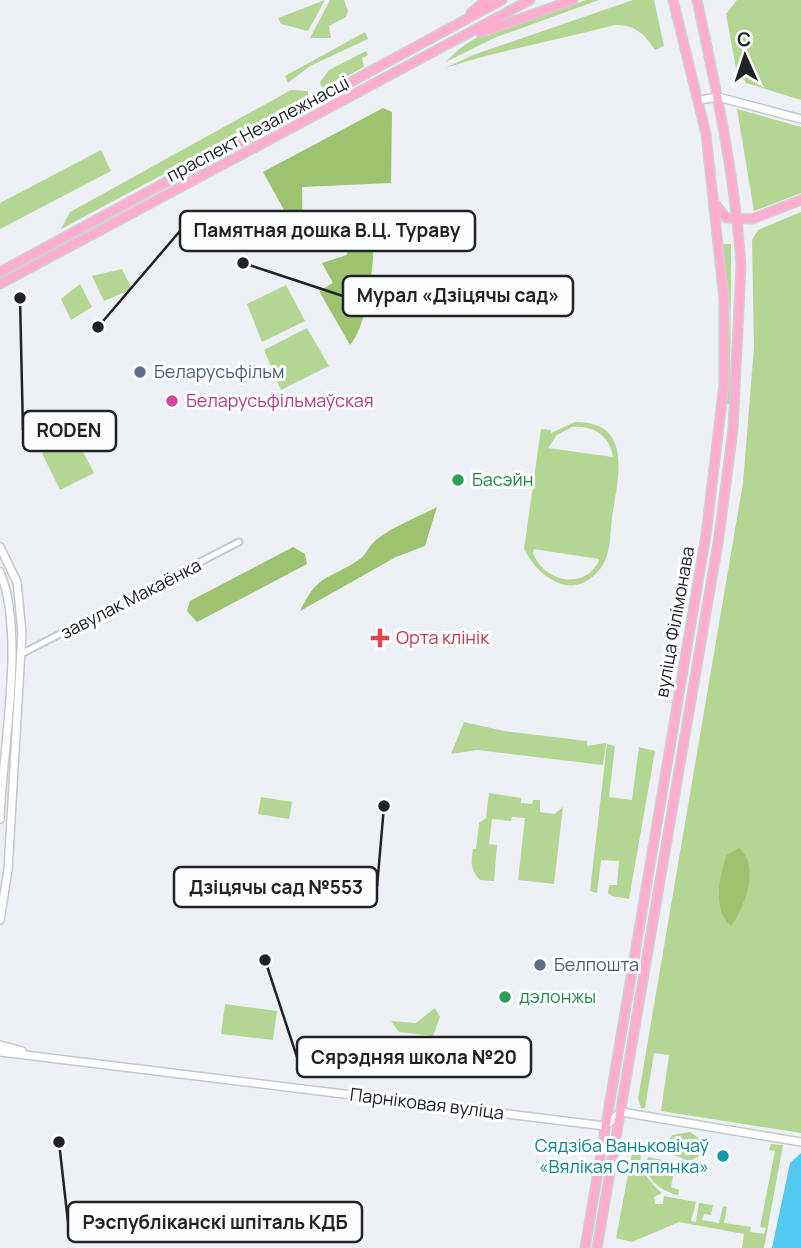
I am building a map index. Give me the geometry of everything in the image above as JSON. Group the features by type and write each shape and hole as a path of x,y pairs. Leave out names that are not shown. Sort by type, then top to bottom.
{"main road":[{"path":"458,24 486,0"},
{"name":"праспект Незалежнасці","path":"0,272 502,0"},
{"name":"праспект Незалежнасці","path":"0,284 530,0"},
{"path":"454,43 573,0"},
{"name":"вуліца Філімонава","path":"585,1248 708,524 720,428 724,313 714,202 700,100 673,0"},
{"name":"вуліца Філімонава","path":"597,1248 719,537 733,429 741,266 737,220 718,97 697,0"},
{"path":"714,202 722,215 737,220 755,218 801,200"},
{"path":"720,428 733,429"},
{"path":"673,730 686,732"},
{"path":"660,811 672,813"},
{"path":"634,959 646,961"}],"street":[{"path":"700,100 718,97 801,119"},
{"name":"завулак Макаёнка","path":"21,654 239,542"},
{"path":"0,547 15,577 20,598 21,654 0,920"},
{"path":"0,572 9,603 10,647 0,819"},
{"path":"4,582 15,577"},
{"name":"Парніковая вуліца","path":"0,1045 47,1058"},
{"name":"Парніковая вуліца","path":"0,1052 605,1126"},
{"path":"605,1126 621,1112 797,1141"}],"green space":[{"path":"325,0 308,31 281,24 278,18"},
{"path":"330,0 344,0 348,11 346,17 329,26 331,38 310,38"},
{"path":"586,0 599,0 494,38 446,62 459,49 493,30"},
{"path":"633,0 654,0 664,46 655,50 638,31 615,25 445,68 473,55"},
{"path":"737,0 801,0 801,100 746,83 736,68 726,14"},
{"path":"365,32 368,39 310,66 288,83 285,76"},
{"path":"366,51 368,55 362,58 364,67 325,88 321,86 320,82 329,70"},
{"path":"291,90 308,91 308,97 61,229 70,212"},
{"path":"383,108 392,112 391,183 302,187 303,244 263,172"},
{"path":"737,109 801,127 801,193 754,211"},
{"path":"101,150 111,171 0,229 0,203"},
{"path":"801,212 801,1133 661,1111 669,1055 654,1053 645,1108 641,1108 638,1099 743,483 754,347 752,240 758,230"},
{"path":"385,231 384,239 374,240 371,280 365,310 350,345 319,291 333,283 322,263 347,255 347,246 360,246 360,232"},
{"path":"723,244 731,244 730,404 727,404 730,312"},
{"path":"122,269 132,289 104,301 92,276"},
{"path":"80,284 92,307 71,320 61,299"},
{"path":"286,285 305,321 262,342 247,304"},
{"path":"307,328 329,366 281,390 264,350"},
{"path":"575,422 594,424 607,431 618,455 617,486 606,558 590,579 579,584 558,583 548,577 530,560 524,549 541,429 551,430 551,433","holes":["572,427 587,428 600,433 608,443 613,457 548,448 557,435","534,549 599,559 599,561 584,576 564,579 546,571 538,563"]},
{"path":"75,437 94,473 60,490 42,453"},
{"path":"437,507 425,546 396,557 300,611 319,583 360,559 372,544 387,532"},
{"path":"293,547 305,554 307,564 197,622 187,611 190,601"},
{"path":"464,722 504,731 587,741 587,746 606,743 603,765 477,750 451,754"},
{"path":"607,744 615,746 609,797 632,800 639,747 655,751 629,899 608,893 609,885 617,885 619,861 601,860 597,893 590,891"},
{"path":"489,793 521,798 521,803 532,804 533,800 540,800 540,812 554,814 563,807 554,884 518,880 525,818 512,817 511,821 492,819 489,844 497,845 494,881 480,880 474,872 473,849 476,849 479,823 486,818"},
{"path":"261,797 292,802 289,819 258,814"},
{"path":"739,848 746,856 750,876 741,909 731,926 721,911 720,882 727,855"},
{"path":"225,1004 277,1011 273,1040 221,1034"},
{"path":"435,1008 440,1017 433,1036 399,1032 391,1021 416,1023"},
{"path":"690,1132 703,1141 702,1155 689,1161 669,1153 667,1144 672,1135"},
{"path":"634,1143 645,1145 641,1154 641,1165 662,1193 654,1197 655,1204 663,1204 664,1196 696,1202 691,1221 696,1222 699,1203 713,1205 711,1215 704,1214 702,1220 719,1223 723,1206 727,1207 724,1223 751,1227 750,1232 764,1234 766,1228 760,1227 775,1151 769,1150 771,1144 783,1145 764,1248 742,1248 744,1234 679,1222 632,1242 616,1238"},
{"path":"648,1157 686,1165 684,1175 673,1176 671,1187 679,1190 678,1195 665,1190 650,1177 647,1171"}],"water":[{"path":"801,1153 801,1248 772,1248 790,1163"}],"place":[{"name":"Мурал «Дзіцячы сад»","path":"243,263"},
{"name":"RODEN","path":"20,298"},
{"name":"Памятная дошка В.Ц. Тураву","path":"98,327"},
{"name":"Беларусьфільм","path":"140,372"},
{"name":"Беларусьфільмаўская","path":"172,401"},
{"name":"Басэйн","path":"458,480"},
{"name":"Орта клінік","path":"380,638"},
{"name":"Дзіцячы сад №553","path":"384,806"},
{"name":"Сярэдняя школа №20","path":"265,960"},
{"name":"Белпошта","path":"540,965"},
{"name":"дэлонжы","path":"505,997"},
{"name":"Рэспубліканскі шпіталь КДБ","path":"59,1142"},
{"name":"Сядзіба Ваньковічаў «Вялікая Сляпянка»","path":"723,1156"}]}
